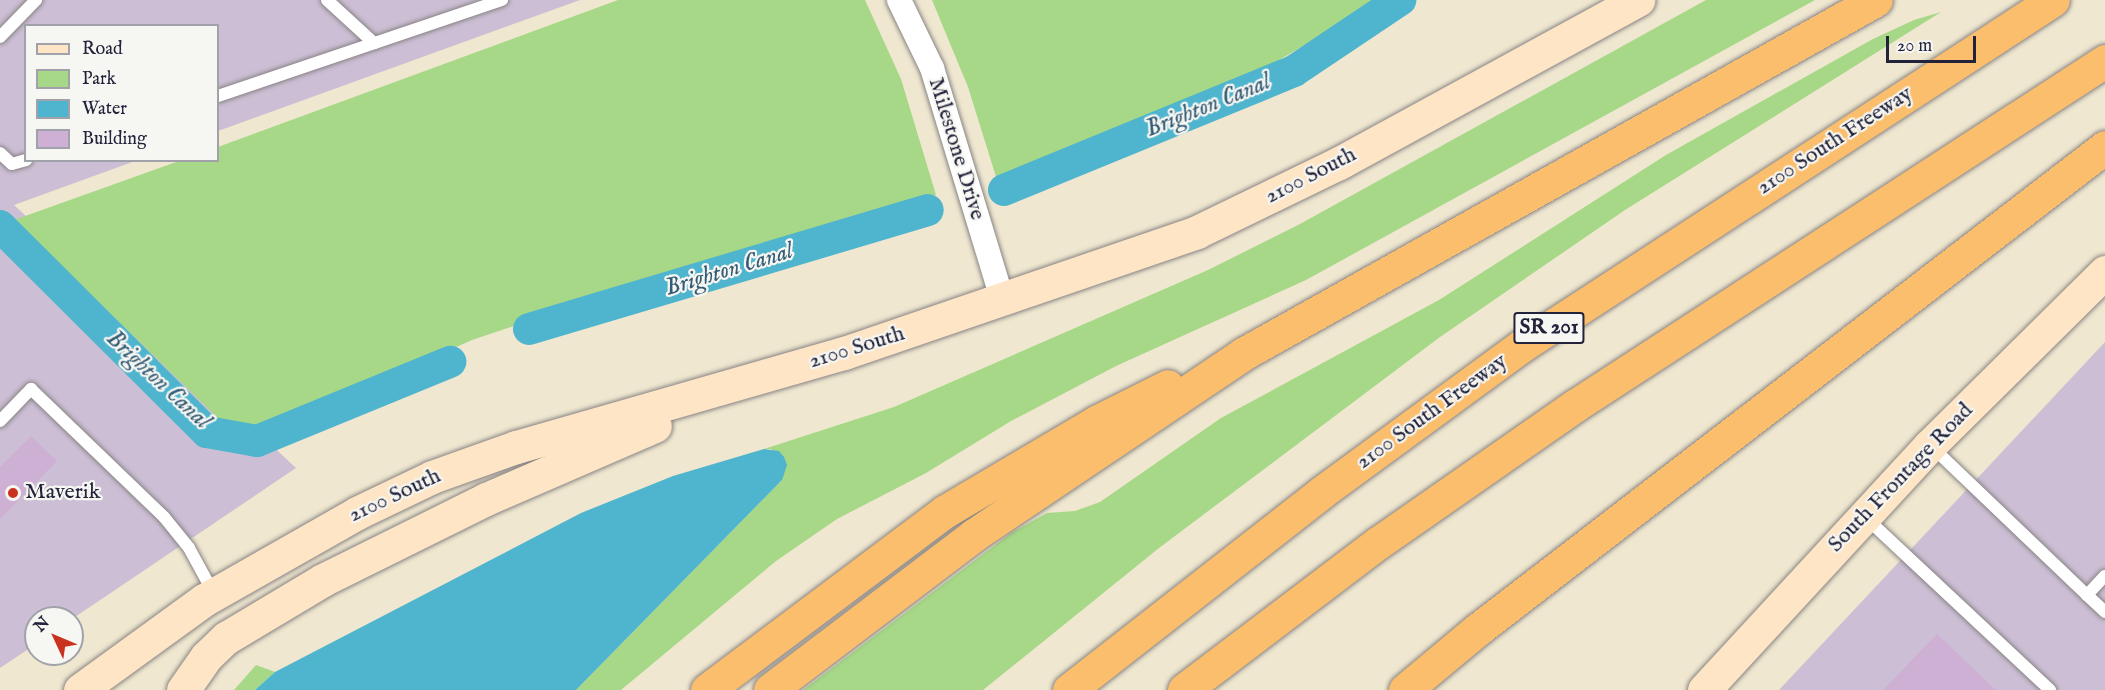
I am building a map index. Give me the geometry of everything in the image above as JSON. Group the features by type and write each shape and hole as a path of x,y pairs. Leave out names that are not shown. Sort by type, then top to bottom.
{"highway":[{"path":"707,690 944,512 1096,422 1243,354 1876,0"},
{"name":"2100 South Freeway","path":"1069,690 1322,492 1523,345 2053,0"},
{"path":"1184,690 1378,543 1576,405 2105,61"},
{"path":"1405,690 1477,630 2105,147"},
{"path":"770,690 974,535 1243,354"}],"main road":[{"name":"2100 South","path":"80,690 154,633 214,594 357,513 473,461 844,353 1003,301 1197,232 1339,163 1638,0"},
{"name":"South Frontage Road","path":"1704,690 1930,445 2105,272"},
{"path":"183,690 206,657 226,638 376,551 614,443 844,353"}],"street":[{"name":"Milestone Drive","path":"899,0 932,68 1003,301"}],"lane":[{"path":"0,38 36,0"},
{"path":"327,0 374,43"},
{"path":"219,96 502,0"},
{"path":"0,153 12,164 24,161"},
{"path":"0,421 31,388 164,517 189,548 214,594"},
{"path":"1930,445 2105,612"},
{"path":"1864,515 2050,690"},
{"path":"2087,595 2105,576"}],"shaded area":[{"path":"0,0 580,0 219,131 219,24 24,24 24,162 132,162 14,205 296,468 84,611 84,606 24,606 24,652 0,668"},
{"path":"2105,342 2105,690 1779,690"}],"green space":[{"path":"618,0 865,0 901,79 936,195 612,293 472,340 262,433 220,420 14,220 176,162 219,162 219,147"},
{"path":"932,0 1381,0 1274,63 1026,172 997,180 968,87"},
{"path":"1706,0 1815,0 1306,280 1116,366 1011,421 926,473 837,519 776,561 621,690 576,690 782,480 771,449 764,449 894,407 1208,270 1300,224"},
{"path":"1941,12 1625,210 1440,337 1159,548 983,690 803,690 1011,533 1047,513 1075,511 1100,502 1221,418 1439,300 1666,155 1873,39 1914,20"},
{"path":"256,665 275,672 255,690 234,690"}],"water":[{"path":"764,449 779,451 784,457 787,465 782,480 576,690 255,690 275,672 581,513 673,476"}],"building":[{"name":"Maverik","path":"31,436 57,461 0,519 0,467"},
{"path":"1937,634 1996,690 1883,690"}],"waterway":[{"name":"Brighton Canal","path":"1004,190 1294,71 1400,0"},
{"name":"Brighton Canal","path":"529,329 928,210"},
{"name":"Brighton Canal","path":"0,226 207,432 257,441 450,362"}],"place":[{"name":"Maverik","path":"13,493"}]}
